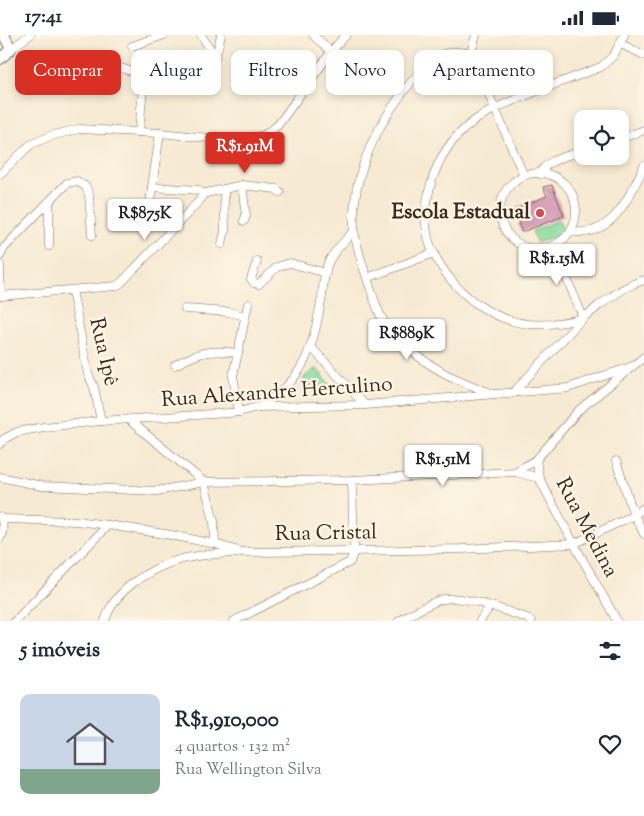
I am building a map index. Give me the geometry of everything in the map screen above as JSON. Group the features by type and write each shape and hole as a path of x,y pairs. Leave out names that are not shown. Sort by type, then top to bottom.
{"street":[{"path":"4,35 11,49"},
{"path":"0,59 30,35"},
{"path":"132,46 164,35"},
{"path":"201,35 211,50"},
{"path":"217,50 221,35"},
{"path":"313,35 329,50"},
{"path":"333,50 346,35"},
{"path":"472,50 476,35"},
{"path":"583,317 556,324 535,325 512,322 490,313 457,287 434,253 428,232 427,201 435,171 452,142 462,131 494,108 601,67 614,55 624,35"},
{"path":"620,44 644,55"},
{"path":"0,174 30,145 50,136 79,129 160,133 239,141 264,135 278,125 326,59"},
{"path":"414,79 389,110 369,147 361,168 354,209 354,231 379,314 393,335 432,367 452,378 496,395"},
{"path":"139,132 142,95"},
{"path":"489,95 524,176"},
{"path":"629,136 644,130"},
{"path":"147,226 160,133"},
{"path":"540,173 542,167 548,163 574,154"},
{"path":"571,231 586,232 609,222 626,203 644,166"},
{"path":"540,173 564,183 572,194 576,206 576,219 571,231 563,240 553,247 537,249 521,245 512,239 505,231 501,221 500,210 504,194 515,181 524,176 540,173"},
{"path":"0,256 4,248 68,183 77,181 86,187 89,195 92,235"},
{"path":"202,194 242,185 276,189 280,192"},
{"path":"242,185 246,216 244,221"},
{"path":"152,187 199,190 202,194"},
{"path":"222,245 225,230 224,189"},
{"path":"0,265 1,296 116,286 201,199 202,194"},
{"path":"48,202 49,246"},
{"path":"257,407 276,397 305,363 315,337 327,265 334,252 354,231"},
{"path":"553,247 583,317"},
{"path":"367,278 434,253"},
{"path":"257,261 252,279 254,283 259,284 277,267 290,263 326,273"},
{"path":"513,393 583,317 625,287 644,280"},
{"name":"Rua Ipê","path":"72,290 88,374 94,387 101,421"},
{"path":"239,412 233,376 248,304"},
{"path":"184,309 245,315"},
{"path":"311,347 365,405"},
{"path":"175,365 194,355 218,350 238,353"},
{"name":"Rua Alexandre Herculino","path":"0,444 4,439 17,432 101,421 239,412 257,407 365,405 568,388 633,366 644,357"},
{"path":"0,477 42,486 157,491 204,482 352,480 515,472 536,460 579,410 633,366"},
{"path":"129,420 204,482 214,521 215,544"},
{"name":"Rua Medina","path":"536,460 539,478 617,621"},
{"path":"616,461 634,515 644,534"},
{"name":"Rua Medina","path":"515,472 539,478"},
{"path":"234,621 350,562 354,551 352,480"},
{"name":"Rua Cristal","path":"1,518 76,521 108,525 171,535 242,552 354,551 574,544 634,515 644,508"},
{"path":"0,538 2,534 1,518"},
{"path":"15,621 108,525"},
{"path":"105,621 114,601 146,575 173,562 208,555 242,552"},
{"path":"399,621 442,599 458,598 527,618 531,621"},
{"path":"480,621 490,607"}],"green space":[{"path":"559,220 564,233 537,243 532,231"},
{"path":"316,368 332,387 318,397 303,378"}],"building":[{"path":"552,185 564,216 522,232 515,209 547,196 543,187"}],"place":[{"name":"Escola Estadual","path":"540,213"}]}
